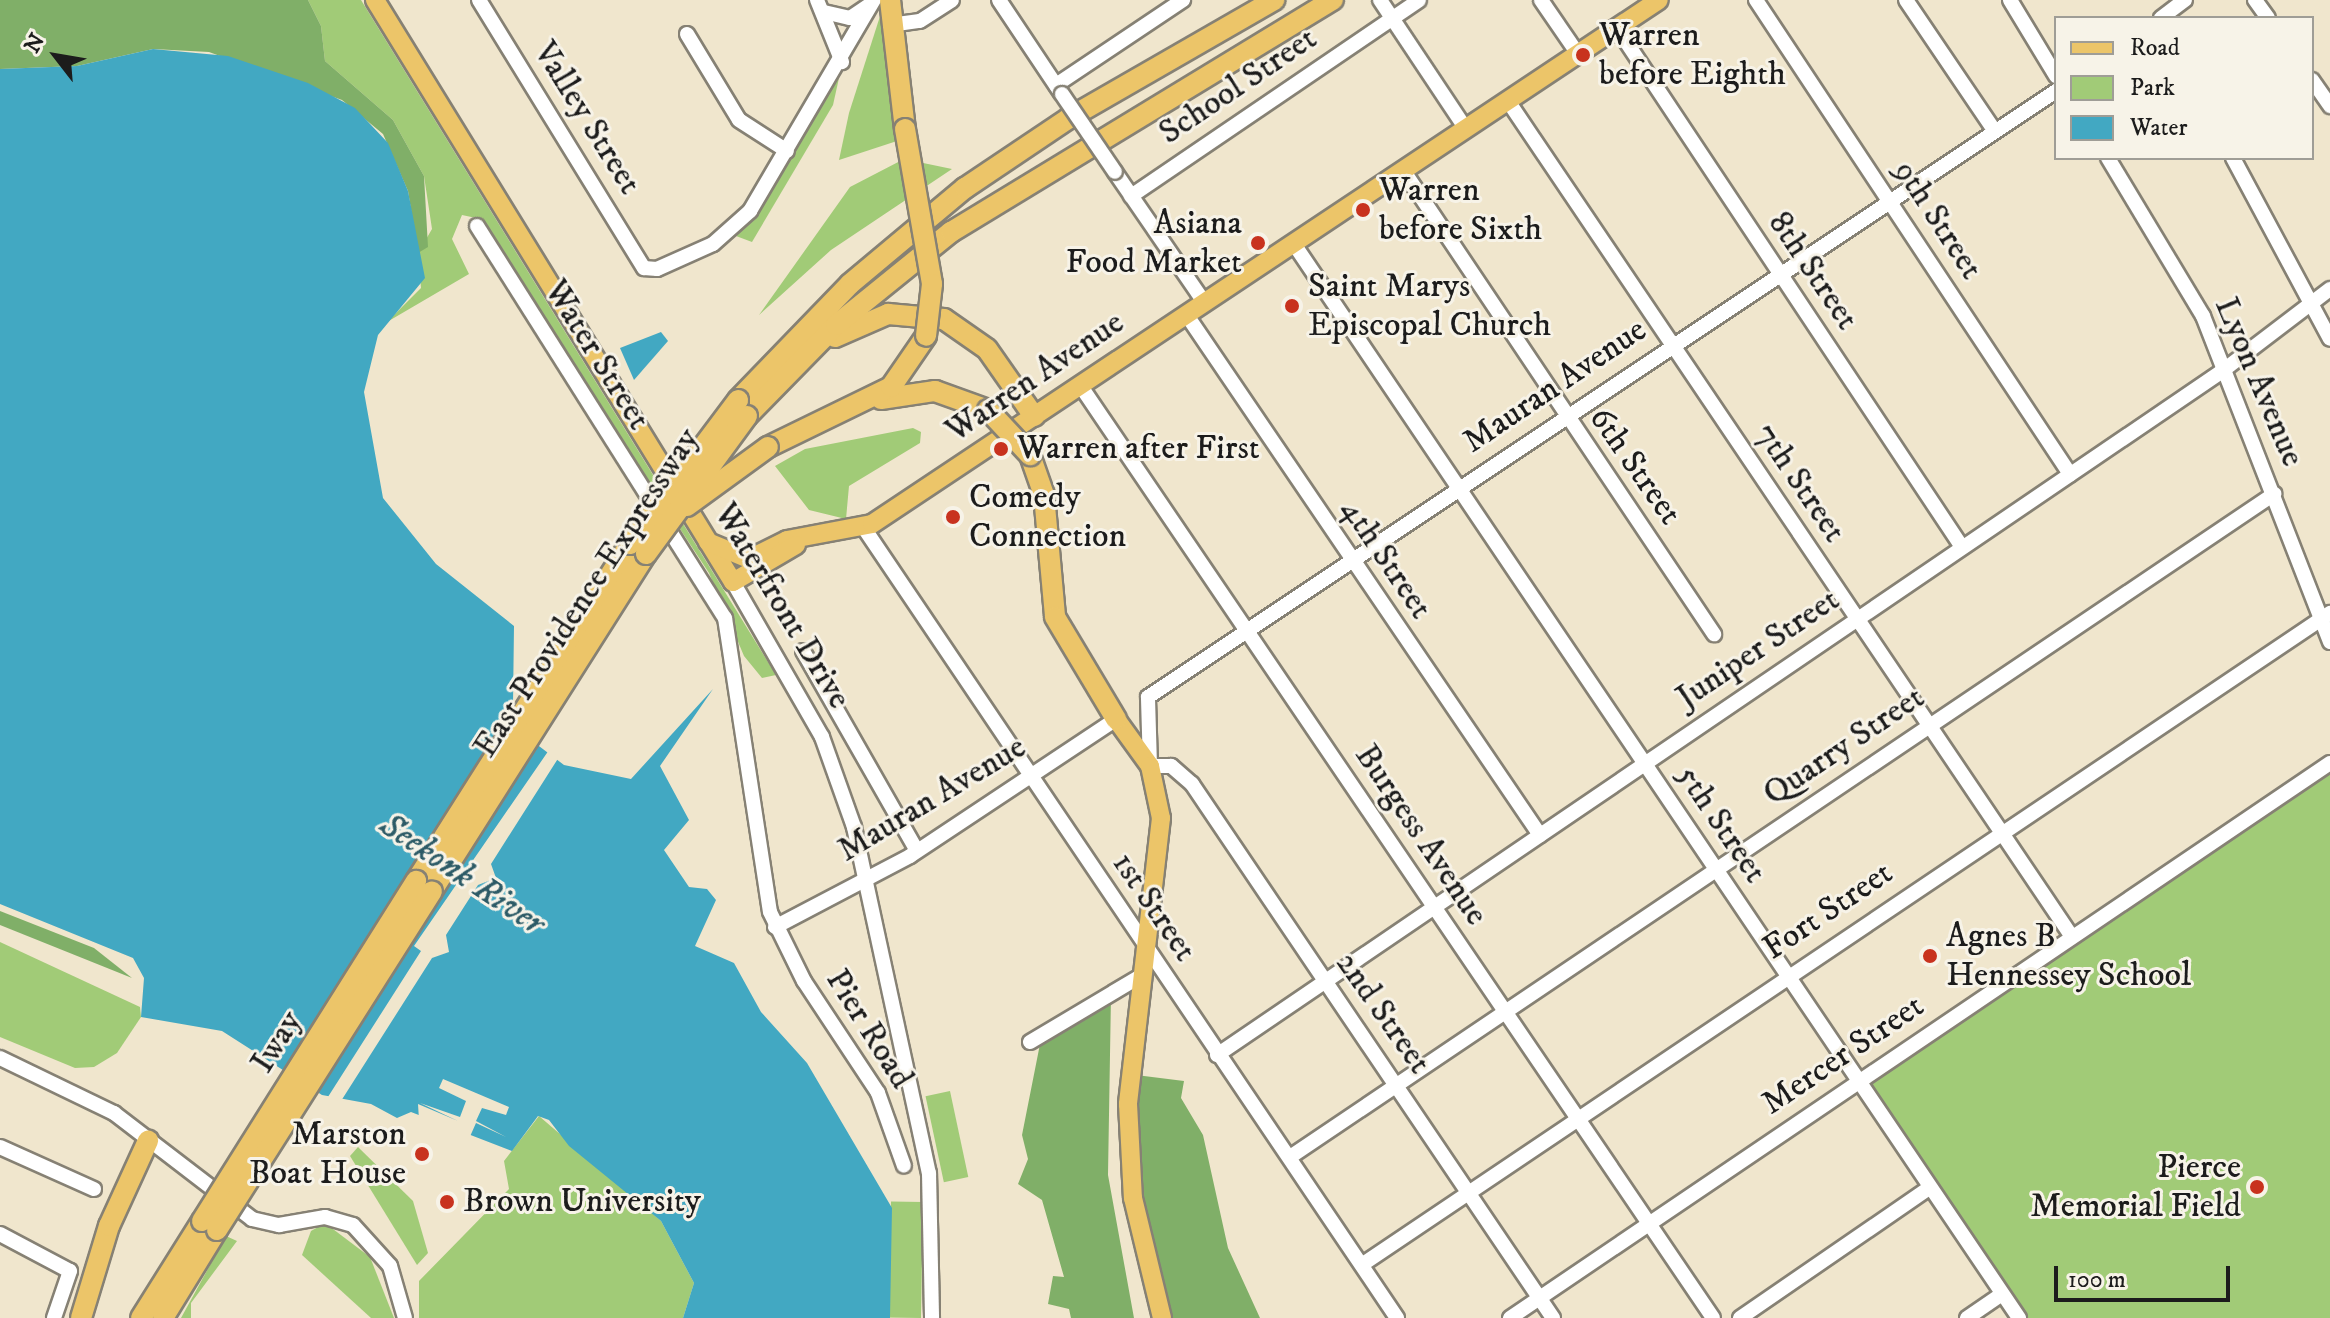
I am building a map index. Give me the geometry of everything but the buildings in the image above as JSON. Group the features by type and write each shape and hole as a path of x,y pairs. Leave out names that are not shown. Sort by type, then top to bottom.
{"highway":[{"path":"646,554 699,495 768,447 891,387 926,336 932,284 905,129 890,25 890,0"},
{"name":"East Providence Expressway","path":"424,886 657,503 857,277 977,179 1274,0"},
{"name":"East Providence Expressway","path":"424,886 742,408 781,379 876,290 960,225 1333,0"},
{"path":"781,379 861,323 923,313 980,341 1034,416"},
{"path":"836,416 926,391 988,410 1030,455 1044,495 1055,617 1116,719"},
{"name":"Iway","path":"141,1318 210,1226 424,886"},
{"path":"81,1318 109,1226 148,1141"},
{"name":"Iway","path":"163,1318 210,1226"}],"main road":[{"name":"Waterfront Drive","path":"375,0 733,582"},
{"name":"Warren Avenue","path":"756,556 808,537 864,528 1659,0"},
{"path":"733,582 808,537"},
{"path":"708,542 736,557 756,556"},
{"path":"733,582 756,556"},
{"path":"1116,719 1150,766 1161,841 1130,1055 1131,1169 1142,1249 1162,1318"}],"street":[{"name":"Valley Street","path":"479,0 644,268 676,265 729,232 787,151"},
{"path":"820,6 850,18 874,0"},
{"path":"687,34 739,120 787,151 842,62 874,0"},
{"path":"890,25 920,21 952,0"},
{"path":"999,0 1204,302"},
{"path":"1059,90 1183,0"},
{"name":"School Street","path":"1131,196 1385,9 1419,0"},
{"path":"1541,0 1578,54"},
{"name":"9th Street","path":"1756,0 2070,474"},
{"path":"1906,0 1994,130"},
{"path":"2010,0 2054,73"},
{"path":"2164,16 2185,0"},
{"path":"820,6 842,62"},
{"path":"1385,9 1466,129"},
{"name":"8th Street","path":"1617,28 1962,547"},
{"path":"2314,83 2330,106"},
{"name":"Mauran Avenue","path":"1150,766 1148,697 1668,344 1780,274 2054,92"},
{"name":"7th Street","path":"1508,101 1668,344 2072,937"},
{"name":"Lyon Avenue","path":"2109,160 2203,316 2221,372 2325,614 2330,642"},
{"path":"2234,160 2314,301 2330,339"},
{"name":"6th Street","path":"1403,170 1564,417 1714,634"},
{"name":"Water Street","path":"477,226 725,618 775,927"},
{"name":"5th Street","path":"1294,244 2019,1318"},
{"name":"Juniper Street","path":"1217,1055 1322,980 2221,372 2330,289"},
{"name":"4th Street","path":"1186,314 1351,562 1540,835"},
{"name":"Burgess Avenue","path":"1080,385 1647,1225 1713,1318"},
{"name":"Quarry Street","path":"1290,1157 2274,494"},
{"name":"1st Street","path":"864,528 1397,1318"},
{"name":"Waterfront Drive","path":"733,582 822,737 866,877 929,1173 932,1318"},
{"name":"Fort Street","path":"1363,1264 2325,614"},
{"path":"803,651 917,851"},
{"name":"Mauran Avenue","path":"775,927 917,851 1116,719"},
{"name":"Mercer Street","path":"1510,1318 2330,763"},
{"name":"2nd Street","path":"1150,766 1171,766 1192,784 1553,1318"},
{"name":"Pier Road","path":"775,927 878,1093 904,1166"},
{"path":"1030,1042 1115,984 1139,977"},
{"path":"0,1058 103,1106 239,1212 273,1224 325,1217 358,1228 393,1272 405,1318"},
{"path":"0,1147 94,1189"},
{"path":"1740,1318 1929,1188"},
{"path":"0,1234 67,1267 54,1318"},
{"path":"1967,1318 2002,1294"}],"green space":[{"path":"0,0 308,0 321,26 325,61 393,120 424,176 428,247 418,253 408,191 383,134 342,100 209,52 153,49 77,66 0,69"},
{"path":"308,0 361,0 776,675 762,678 744,656 709,573 476,218 462,215 452,239 469,274 387,322 421,288 418,253 432,229 424,176 393,120 325,61 321,26"},
{"path":"882,10 897,141 839,160 849,113"},
{"path":"839,78 833,105 752,242 736,236"},
{"path":"904,159 952,169 831,250 759,315 850,187"},
{"path":"913,428 921,432 920,443 849,486 846,519 809,510 775,466 805,449"},
{"path":"2330,767 2330,1318 2024,1318 1866,1086"},
{"path":"0,911 94,948 132,978 0,925"},
{"path":"0,942 140,1007 141,1017 117,1053 94,1067 75,1068 0,1037"},
{"path":"1111,995 1108,1175 1134,1318 1071,1318 1069,1309 1048,1304 1053,1276 1064,1277 1042,1200 1018,1184 1028,1159 1022,1135 1040,1044"},
{"path":"1136,1075 1184,1081 1181,1098 1203,1135 1228,1248 1260,1318 1167,1318 1136,1193"},
{"path":"950,1091 968,1177 944,1182 926,1096"},
{"path":"539,1116 661,1221 694,1283 683,1318 419,1318 419,1281 509,1189 504,1161"},
{"path":"358,1147 413,1201 428,1253 417,1265 350,1156"},
{"path":"891,1201 923,1202 921,1318 889,1317"},
{"path":"325,1223 370,1257 394,1318 371,1318 302,1255 311,1231"},
{"path":"226,1236 237,1241 191,1303 191,1318 181,1318"}],"water":[{"name":"Seekonk River","path":"153,49 228,56 308,83 355,108 388,143 408,191 425,278 378,335 364,392 383,498 436,564 514,626 513,704 531,740 564,765 631,779 713,689 660,766 689,820 664,850 689,887 707,889 716,900 695,946 734,963 761,1012 807,1063 892,1208 890,1318 683,1318 694,1283 661,1221 569,1146 549,1120 538,1116 512,1151 411,1112 397,1118 371,1104 322,1095 222,1031 141,1017 144,978 133,958 0,904 0,69 77,66"},
{"path":"661,332 668,341 634,380 620,348"}],"pier":[{"path":"549,750 559,757 491,864 496,878 478,885 446,935 449,952 432,958 341,1101 326,1100 421,951 414,946"},
{"path":"443,1079 509,1107 506,1115 482,1108 476,1121 506,1137 476,1123 468,1141 419,1120 418,1104 458,1121 420,1103 460,1117 466,1101 439,1088"}],"place":[{"name":"Warren before Eighth","path":"1583,55"},
{"name":"Warren before Sixth","path":"1363,210"},
{"name":"Asiana Food Market","path":"1258,243"},
{"name":"Saint Marys Episcopal Church","path":"1292,306"},
{"name":"Warren after First","path":"1001,449"},
{"name":"Comedy Connection","path":"953,517"},
{"name":"Agnes B Hennessey School","path":"1930,956"},
{"name":"Marston Boat House","path":"422,1154"},
{"name":"Pierce Memorial Field","path":"2257,1187"},
{"name":"Brown University","path":"447,1202"}]}
